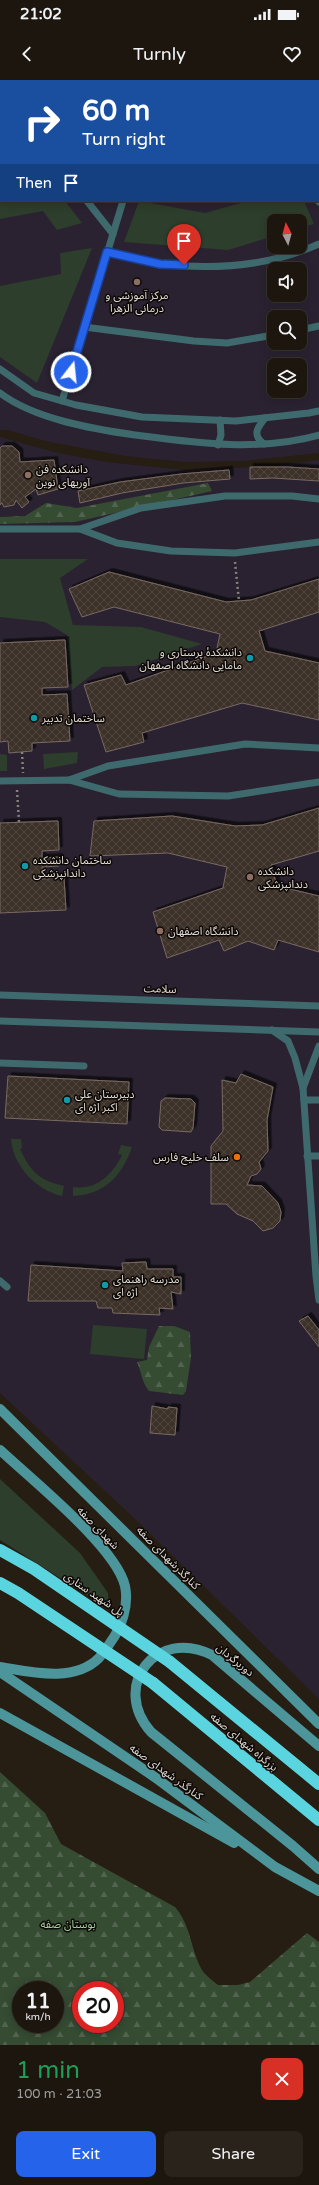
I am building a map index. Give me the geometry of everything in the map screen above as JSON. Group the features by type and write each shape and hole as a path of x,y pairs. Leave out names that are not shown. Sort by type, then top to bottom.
{"highway":[{"name":"پل شهید ستاری","path":"0,1550 34,1569 170,1662"},
{"name":"بزرگراه شهدای صفه","path":"0,1583 18,1593 153,1683 319,1820"},
{"name":"بزرگراه شهدای صفه","path":"170,1662 319,1784"}],"main road":[{"name":"کنارگذرشهدای صفه","path":"0,1409 319,1724"},
{"name":"شهدای صفه","path":"0,1450 91,1535 111,1558 125,1586 125,1613 116,1635 99,1658 84,1668 64,1673 41,1674 0,1667"},
{"name":"دوربرگردان","path":"319,1746 212,1654 201,1649 189,1646 164,1650 154,1656 139,1676 135,1694 137,1712 143,1723 151,1732 293,1846 319,1869"},
{"name":"کنارگذر شهدای صفه","path":"0,1672 156,1778 275,1867 319,1891"},
{"path":"0,1713 156,1798 275,1867"}],"lane":[{"path":"88,202 113,234"},
{"path":"62,401 123,202"},
{"path":"107,252 160,264 256,264 296,254 319,244"},
{"path":"307,329 319,326"},
{"path":"84,327 194,341 227,343 267,336"},
{"path":"0,369 34,393 62,401 142,417 220,420 266,418 319,411"},
{"path":"0,393 3,400 45,415 91,428 218,445 264,444 319,435"},
{"path":"264,444 258,439 256,428 266,418"},
{"path":"218,445 221,434 220,420"},
{"path":"0,529 80,529 142,508 225,496 292,496 319,499"},
{"path":"80,529 117,543 171,551 235,553 319,542"},
{"path":"69,780 108,766 245,744 319,748"},
{"path":"0,781 69,780 119,794 228,796 319,782"},
{"name":"سلامت","path":"0,994 319,1006"},
{"path":"0,1021 319,1032"},
{"path":"272,1030 288,1041 295,1058 303,1088 319,1300"},
{"path":"303,1088 319,1046"},
{"path":"0,1063 84,1066"},
{"path":"304,1100 319,1100"},
{"path":"307,1156 319,1156"},
{"path":"0,1281 7,1287"}],"path":[{"path":"235,553 238,601"},
{"path":"19,822 22,752"}],"shaded area":[{"name":"مرکز آموزشی و درمانی الزهرا","path":"0,202 319,202 319,453 243,461 185,462 125,456 45,441 8,430 0,430"},
{"name":"دانشگاه اصفهان","path":"0,437 54,452 106,462 185,470 276,466 319,460 319,1699 134,1518 0,1393"}],"green space":[{"path":"0,202 66,202 82,223 57,230 43,211 0,219"},
{"path":"139,202 205,213 244,202 304,202 314,224 307,226 307,214 267,214 267,238 228,250 124,242"},
{"path":"92,248 37,383 0,357 0,286 61,274 60,253"},
{"path":"208,483 212,491 75,522 0,524 0,517 25,516 46,503 77,508"},
{"path":"0,559 88,559 60,578 73,625 141,627 202,644 135,666 102,667 72,690 67,635 45,622 0,617"},
{"path":"78,752 77,763 44,769 43,754"},
{"path":"0,754 7,755 7,771 0,771"},
{"path":"11,1139 21,1139 22,1148 20,1149 28,1164 37,1174 48,1181 64,1186 62,1196 43,1188 28,1175 16,1158"},
{"path":"121,1145 132,1147 123,1167 117,1175 103,1188 84,1195 73,1196 73,1187 89,1186 103,1180 114,1169 122,1155 118,1154"},
{"path":"93,1325 147,1329 144,1359 90,1354"},
{"path":"159,1326 174,1326 190,1332 191,1358 186,1391 183,1395 149,1391 143,1380 137,1362 147,1360 149,1347"},
{"path":"0,1479 80,1553 108,1593 109,1609 0,1540"},
{"name":"بوستان صفه","path":"0,1772 45,1813 61,1844 175,1907 185,1922 195,1954 202,1970 218,1985 238,1985 250,1982 307,1933 319,1942 319,2045 0,2045"}],"building":[{"name":"دانشکده فن آوریهای نوین","path":"2,446 12,446 19,452 20,462 54,460 58,489 38,495 36,489 25,497 29,502 22,508 16,500 14,505 4,507 2,503 0,505 0,448"},
{"path":"250,467 319,469 319,481 273,478 250,479"},
{"path":"229,470 230,479 183,483 122,493 80,503 78,491 120,482 181,474"},
{"name":"دانشکدهٔ پرستاری و مامایی دانشگاه اصفهان","path":"109,572 226,602 251,600 319,579 319,612 259,631 265,651 319,663 319,720 242,703 142,733 144,742 106,752 84,685 121,675 126,685 216,653 220,634 114,607 82,617 69,589"},
{"name":"ساختمان تدبیر","path":"65,640 68,687 42,688 42,695 67,694 70,741 32,743 32,751 9,753 8,741 0,742 0,643"},
{"name":"دانشکده دندانپزشکی","path":"319,808 319,851 271,865 277,886 319,896 319,952 278,940 274,950 248,941 224,951 219,940 167,958 153,912 223,888 227,867 168,853 90,856 94,821 172,816 235,826 262,825"},
{"name":"ساختمان دانشکده داندانپزشکی","path":"58,821 59,850 42,851 42,858 59,857 59,866 42,867 42,879 64,878 66,910 0,913 0,823"},
{"name":"سلف خلیج فارس","path":"241,1074 273,1087 267,1120 268,1151 259,1162 261,1169 257,1174 251,1176 247,1185 262,1186 278,1203 281,1212 280,1221 273,1228 263,1231 253,1221 237,1214 226,1204 211,1204 211,1146 223,1131 222,1080 236,1083"},
{"name":"دبیرستان علی اکبر اژه ای","path":"8,1076 129,1082 127,1124 5,1118"},
{"path":"165,1098 191,1099 195,1103 193,1128 191,1132 162,1130 159,1127 161,1101"},
{"name":"مدرسه راهنمای اژه ای","path":"146,1262 147,1269 173,1269 173,1277 181,1277 181,1294 171,1292 173,1309 159,1308 160,1315 113,1313 112,1308 98,1308 96,1301 28,1301 31,1265 123,1271 122,1263"},
{"path":"308,1316 319,1330 319,1347 299,1321"},
{"path":"152,1406 168,1409 168,1407 177,1408 175,1435 150,1433"}],"place":[{"name":"مرکز آموزشی و درمانی الزهرا","path":"137,282"},
{"name":"دانشکده فن آوریهای نوین","path":"28,475"},
{"name":"دانشکدهٔ پرستاری و مامایی دانشگاه اصفهان","path":"250,658"},
{"name":"ساختمان تدبیر","path":"34,718"},
{"name":"ساختمان دانشکده داندانپزشکی","path":"25,866"},
{"name":"دانشکده دندانپزشکی","path":"250,877"},
{"name":"دانشگاه اصفهان","path":"160,931"},
{"name":"دبیرستان علی اکبر اژه ای","path":"67,1100"},
{"name":"سلف خلیج فارس","path":"237,1157"},
{"name":"مدرسه راهنمای اژه ای","path":"105,1285"}],"route":[{"path":"71,372 107,252 160,264 184,265"}]}
